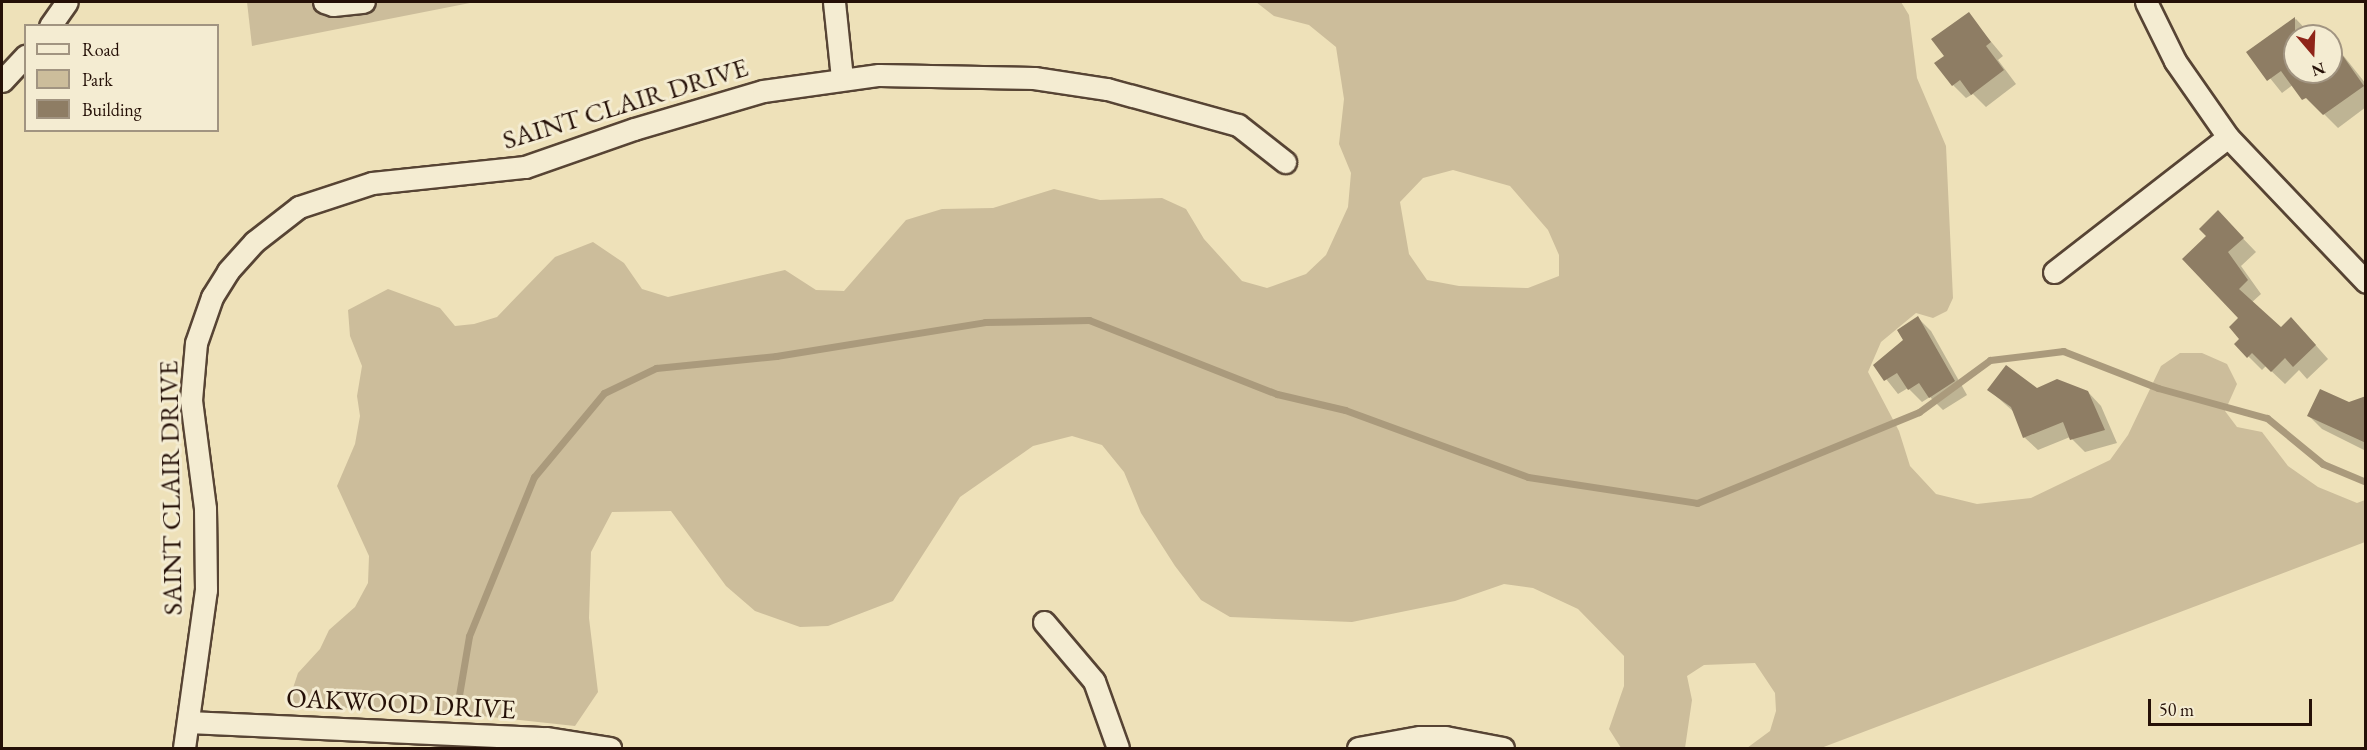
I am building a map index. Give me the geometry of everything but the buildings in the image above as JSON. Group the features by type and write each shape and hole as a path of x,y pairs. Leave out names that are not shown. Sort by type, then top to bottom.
{"street":[{"path":"51,24 67,2"},
{"path":"324,2 333,5 364,2"},
{"path":"834,2 842,78"},
{"path":"2146,2 2175,61 2228,137 2366,282"},
{"path":"2,81 24,58"},
{"name":"SAINT CLAIR DRIVE","path":"184,748 206,590 205,508 191,400 193,361 212,297 254,242 299,207 354,187 525,167 634,129 753,94 842,78 994,76 1107,89 1238,125 1284,162"},
{"path":"2054,272 2228,137"},
{"path":"1044,622 1094,681 1118,748"},
{"name":"OAKWOOD DRIVE","path":"188,722 547,738 610,748"},
{"path":"1358,748 1420,737 1445,737 1503,748"}],"green space":[{"path":"247,2 475,2 252,46"},
{"path":"1256,2 1901,2 1909,15 1917,78 1946,146 1953,298 1947,311 1933,318 1916,313 1881,342 1868,372 1899,431 1910,466 1936,494 1977,504 2031,498 2110,460 2128,435 2161,366 2180,353 2202,353 2227,364 2237,384 2225,411 2237,427 2262,432 2288,466 2318,487 2357,503 2365,500 2365,542 1821,748 1747,748 1770,731 1776,711 1775,693 1755,663 1704,665 1687,676 1692,700 1685,748 1621,748 1609,729 1624,686 1624,656 1578,609 1533,588 1504,584 1455,601 1352,622 1230,617 1201,600 1175,566 1141,513 1124,472 1102,445 1072,436 1033,446 960,497 893,601 828,626 800,627 755,611 726,586 671,511 612,512 591,552 589,618 598,692 575,726 435,711 287,706 298,673 320,649 329,630 355,607 368,583 369,556 337,486 355,444 360,416 357,396 362,366 350,336 348,310 388,289 440,308 455,326 474,324 497,317 555,257 593,242 624,263 642,289 668,297 785,270 816,290 844,291 906,220 942,209 993,208 1054,189 1100,200 1162,198 1186,209 1204,239 1242,281 1267,288 1306,274 1326,255 1348,207 1351,173 1339,144 1344,99 1336,47 1309,25 1274,16","holes":["1453,170 1510,186 1548,230 1559,255 1559,276 1528,288 1459,286 1427,280 1409,254 1400,202 1423,178"]}],"waterway":[{"path":"456,713 469,636 534,477 604,393 656,368 776,356 985,322 1089,320 1277,394 1345,410 1528,477 1697,503 1919,412 1990,360 2063,351 2158,388 2267,418 2323,464 2366,482"}]}
